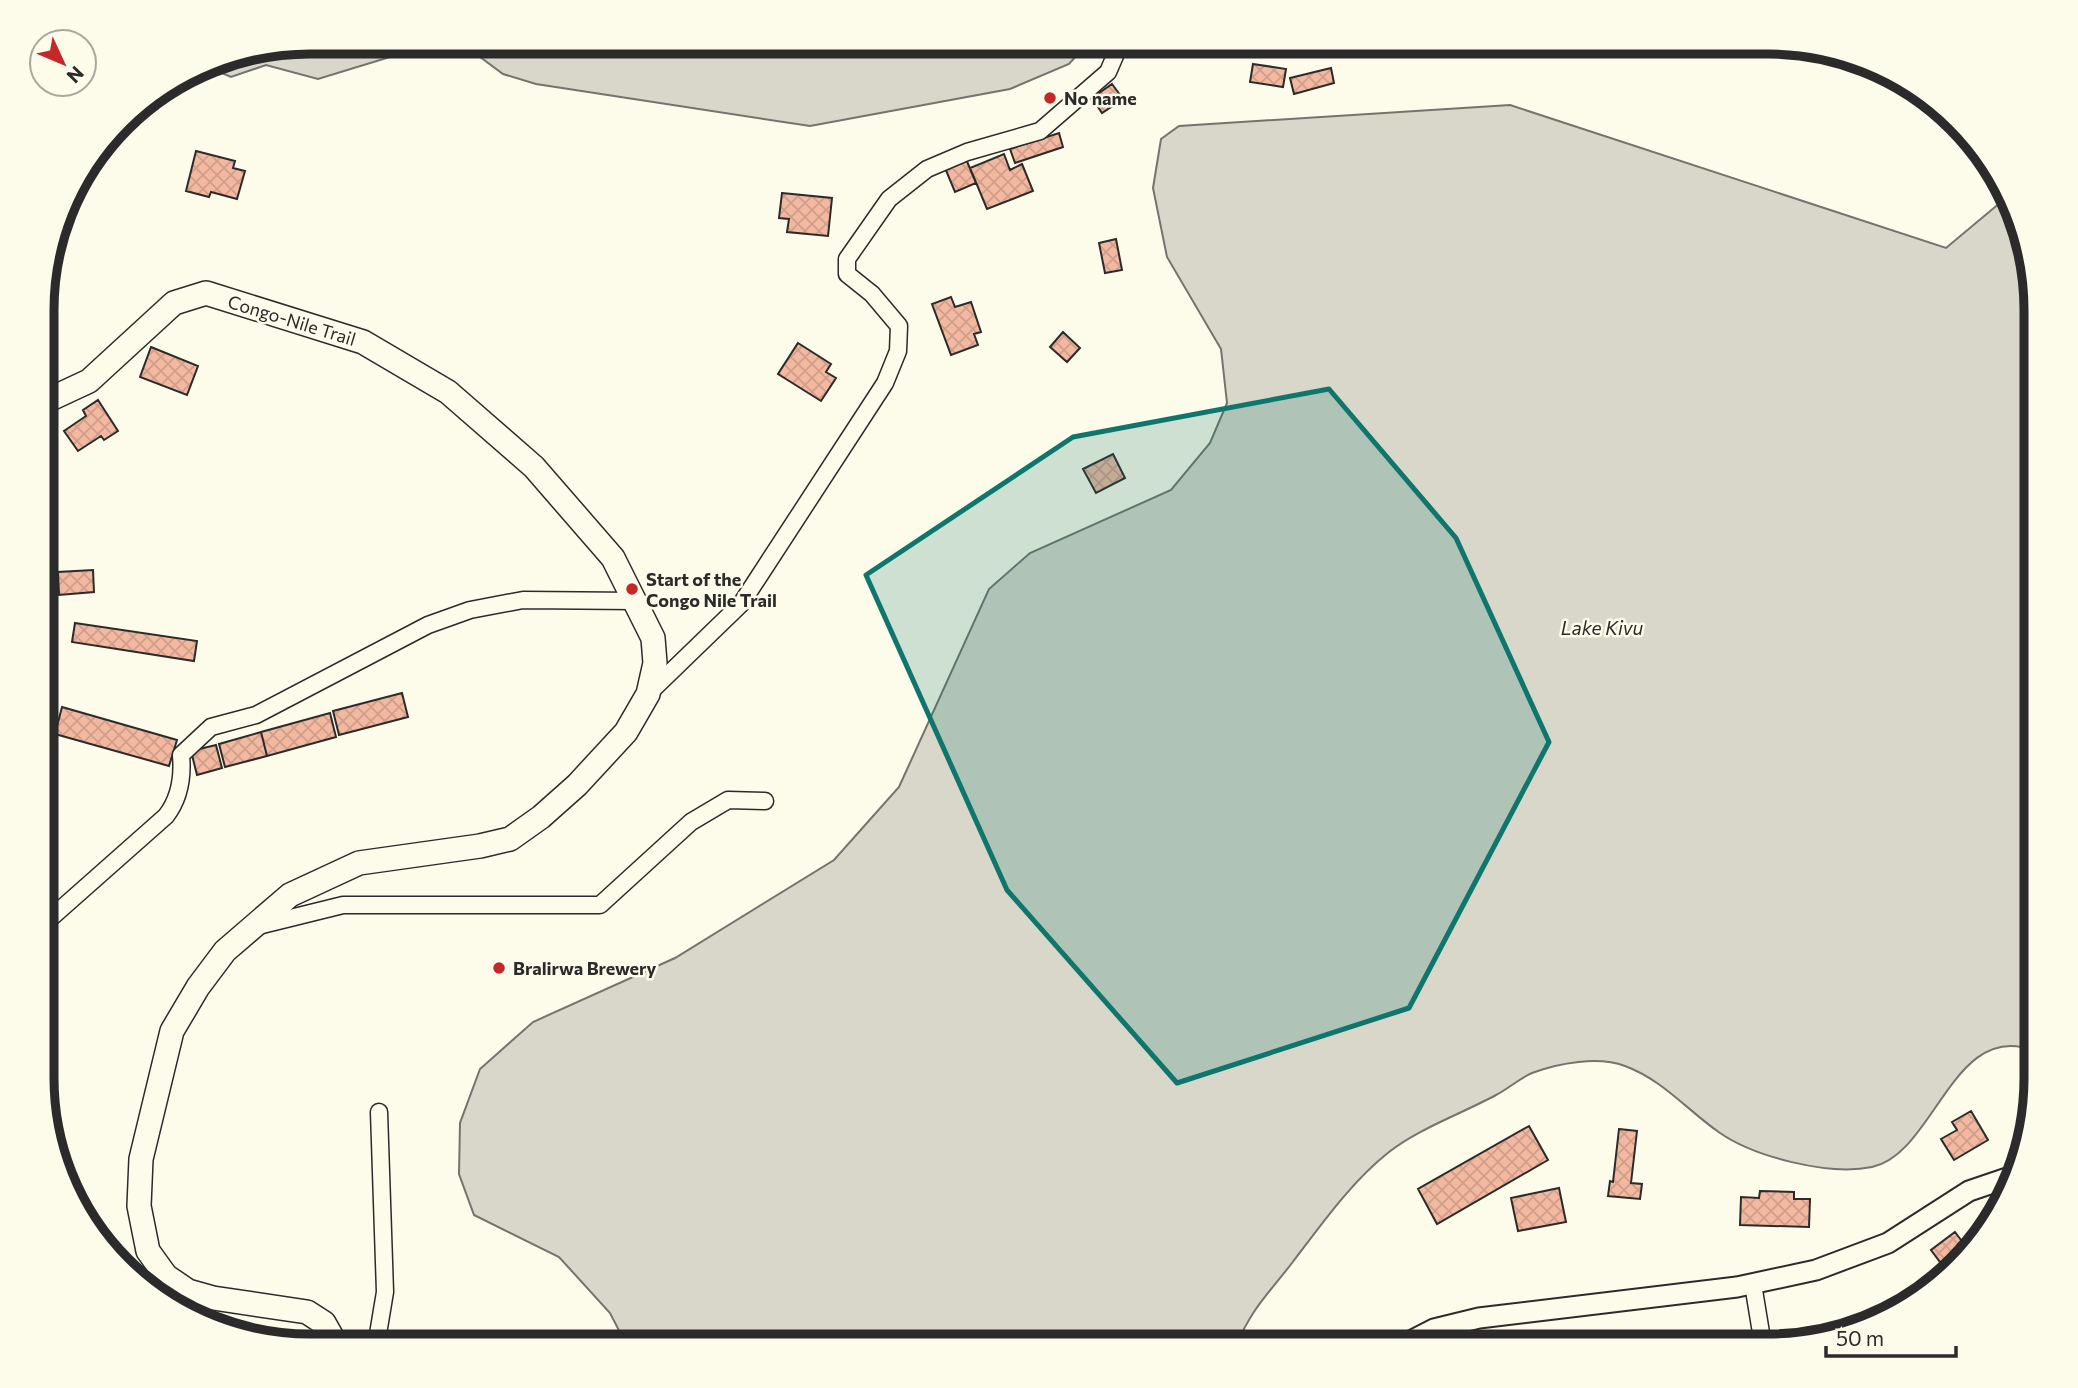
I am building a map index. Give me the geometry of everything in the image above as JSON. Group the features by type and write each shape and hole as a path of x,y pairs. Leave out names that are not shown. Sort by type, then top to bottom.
{"main road":[{"name":"Congo-Nile Trail","path":"54,397 89,381 174,303 206,293 363,342 448,392 534,467 612,558 653,638 655,663 648,694 626,732 577,785 541,817 510,839 480,846 359,863 290,895 225,951 198,987 172,1031 141,1159 139,1206 148,1251 166,1276 188,1291 213,1298 307,1312 324,1323 330,1334"}],"street":[{"path":"648,694 741,604 885,383 898,351 899,326 872,294 847,274 847,258 860,236 889,199 927,169 967,152 1040,131 1108,72 1116,54"},
{"path":"54,915 166,816 173,806 180,785 181,755 211,727 256,715 428,625 470,610 523,600 636,601"},
{"path":"252,927 342,905 600,905 691,822 728,800 765,801"},
{"path":"378,1334 385,1292 379,1112"},
{"path":"1424,1334 1479,1318 1753,1284 1854,1257 1888,1242 1969,1191 2002,1180"},
{"path":"1753,1284 1761,1334"}],"highlighted area":[{"path":"1329,389 1456,538 1549,742 1409,1008 1177,1083 1007,890 866,575 1073,437"}],"water":[{"path":"400,54 318,79 266,65 231,77 218,72 277,56"},
{"path":"476,54 1078,54 1069,64 1010,89 810,126 536,84 503,74"},
{"name":"Lake Kivu","path":"1510,105 1946,248 2000,203 2019,260 2024,310 2024,1049 2007,1046 1984,1053 1964,1070 1913,1139 1894,1157 1872,1167 1855,1169 1814,1167 1752,1150 1720,1133 1651,1079 1625,1066 1591,1061 1554,1066 1532,1073 1496,1095 1413,1136 1375,1164 1337,1204 1261,1302 1242,1334 621,1334 610,1313 559,1257 474,1215 459,1174 460,1123 480,1069 533,1022 675,958 834,860 899,787 989,589 1030,553 1171,490 1210,443 1227,403 1221,349 1167,257 1153,188 1161,139 1179,126"}],"building":[{"path":"1253,64 1286,69 1283,87 1250,82"},
{"path":"1331,68 1334,83 1294,94 1290,78"},
{"path":"1112,84 1123,99 1102,113 1092,98"},
{"path":"1059,133 1063,147 1015,163 1010,149"},
{"path":"196,151 235,161 233,168 245,171 237,199 211,192 209,197 186,191"},
{"path":"1004,154 1010,170 1022,164 1033,191 987,209 970,168"},
{"path":"966,159 976,183 955,192 945,168"},
{"path":"782,193 832,198 828,236 787,232 789,219 779,218"},
{"path":"1116,239 1122,270 1105,273 1099,243"},
{"path":"951,297 955,307 971,302 981,332 974,334 978,345 951,355 932,304"},
{"path":"1063,332 1080,348 1067,362 1050,347"},
{"path":"798,343 831,364 826,372 836,378 821,401 778,374"},
{"path":"151,347 198,366 187,395 140,377"},
{"path":"98,400 118,431 104,440 101,436 78,451 64,431 86,416 83,410"},
{"path":"1113,454 1125,478 1096,493 1083,469"},
{"path":"93,570 94,592 59,595 58,572"},
{"path":"75,623 197,641 194,661 72,642"},
{"path":"402,693 408,717 339,735 333,711"},
{"path":"62,707 177,740 169,766 55,734"},
{"path":"330,713 336,737 267,756 261,732"},
{"path":"261,732 267,756 225,767 219,744"},
{"path":"216,745 222,768 197,775 191,751"},
{"path":"1971,1111 1988,1140 1954,1160 1941,1139 1957,1130 1952,1122"},
{"path":"1529,1126 1548,1160 1437,1224 1418,1189"},
{"path":"1619,1129 1637,1131 1631,1183 1642,1184 1640,1199 1608,1196 1610,1181 1613,1182"},
{"path":"1559,1188 1566,1222 1518,1231 1511,1198"},
{"path":"1760,1191 1794,1192 1794,1199 1810,1199 1809,1227 1740,1225 1741,1197 1759,1198"},
{"path":"1955,1232 1963,1243 1942,1265 1931,1250"}],"place":[{"name":"No name","path":"1050,98"},
{"name":"Start of the Congo Nile Trail","path":"632,589"},
{"name":"Bralirwa Brewery","path":"499,968"}]}
